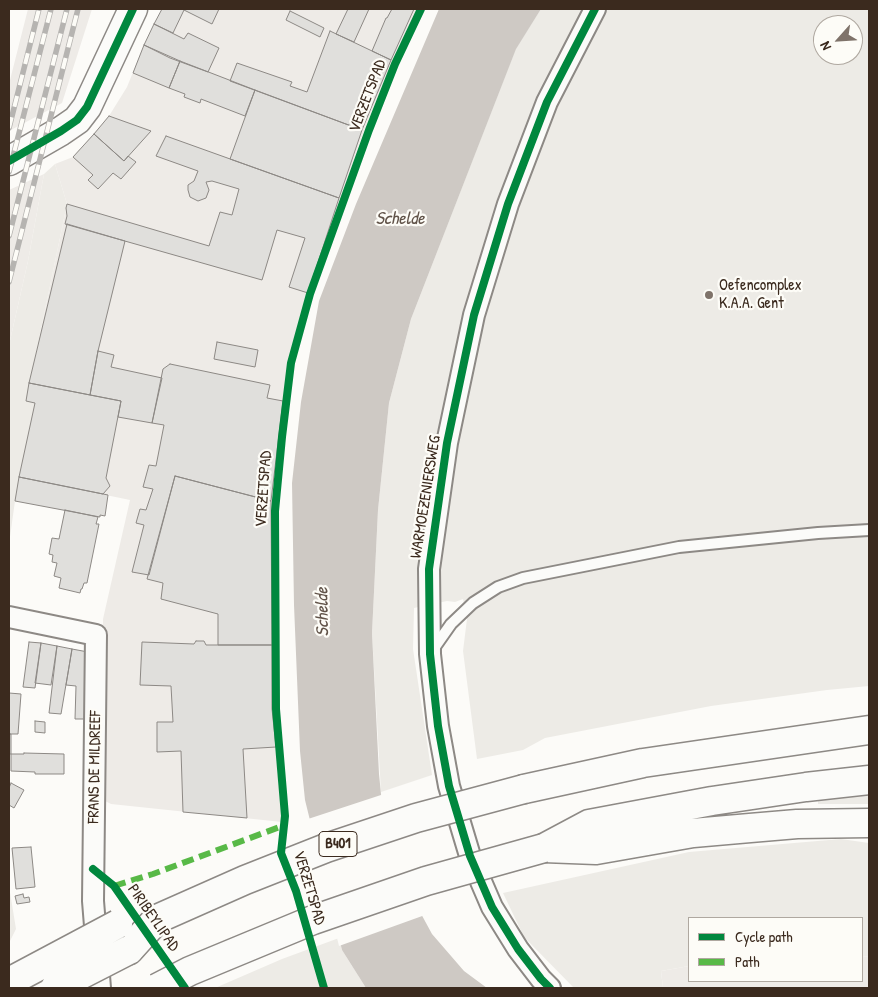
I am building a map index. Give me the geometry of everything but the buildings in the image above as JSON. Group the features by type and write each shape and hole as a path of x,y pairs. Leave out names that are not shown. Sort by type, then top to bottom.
{"main road":[{"path":"9,161 77,120 87,106 134,9"},
{"name":"B401","path":"55,988 129,950 157,919 245,880 326,848 416,818 524,789 642,763 869,730"},
{"path":"157,988 200,967 314,920 426,881 544,848 589,824 712,801 869,780"},
{"path":"544,848 596,850 693,833 731,829 851,822 869,824"},
{"path":"9,982 118,924 157,919"}],"street":[{"name":"WARMOEZENIERSWEG","path":"550,988 541,980 518,949 492,907 470,856 449,786 438,726 430,654 429,569 447,443 474,315 508,204 547,102 595,9"},
{"name":"FRANS DE MILDREEF","path":"9,617 96,635 93,901 100,988"}],"lane":[{"path":"430,654 451,624 473,604 498,587 523,578 679,547 818,533 869,530"}],"shaded area":[{"path":"28,9 92,9 62,103 9,131 9,84"},
{"path":"162,9 417,9 391,63 365,128 307,292 287,368 271,501 272,709 282,822 111,804 105,801 102,796 103,619 130,500 19,477 34,403 26,401 67,204 55,164 73,157 109,116 127,87 144,45"},
{"path":"541,9 869,9 869,686 711,706 545,738 523,750 477,759 463,651 467,619 463,599 455,602 447,601 414,608 413,649 432,775 381,792 372,633 378,510 389,403 411,319 516,48"},
{"path":"55,164 67,204 26,401 35,403 15,501 9,544 9,345 28,261 44,174"},
{"path":"44,174 28,261 9,345 9,190"},
{"path":"869,794 869,804 818,804 818,799"},
{"path":"841,839 869,843 869,956 863,957 863,917 688,917 688,966 661,971 663,988 574,988 524,937 503,893 689,852"},
{"path":"9,886 16,929 9,943"},
{"path":"339,938 342,950 366,988 215,988 282,959"},
{"path":"869,956 869,988 663,988 661,971 688,966 688,982 863,982 863,957"}],"water":[{"name":"Schelde","path":"439,9 541,9 516,49 411,319 389,403 378,510 372,633 382,804 396,852 419,910 432,934 464,971 487,988 366,988 342,950 305,800 300,751 294,605 292,483 301,402 319,301 356,204"}],"pier":[{"path":"384,794 398,851 425,915 339,946 308,819"}],"railway":[{"path":"9,128 39,9"},
{"path":"9,172 51,9"},
{"path":"9,236 67,9"},
{"path":"9,282 78,9"}],"marked path":[{"path":"114,886 153,874 285,825"}],"cycle path":[{"path":"9,161 77,120 87,107 133,9"},
{"name":"VERZETSPAD","path":"324,988 296,891 281,853 285,816 276,709 275,511 282,437 291,363 310,294 369,130 395,64 421,9"},
{"path":"550,988 518,949 492,907 470,856 449,786 438,726 430,654 429,569 447,443 474,315 508,204 547,102 595,9"},
{"name":"PIRIBEYLIPAD","path":"93,869 114,886 185,988"}],"place":[{"name":"Oefencomplex K.A.A. Gent","path":"709,295"}]}
